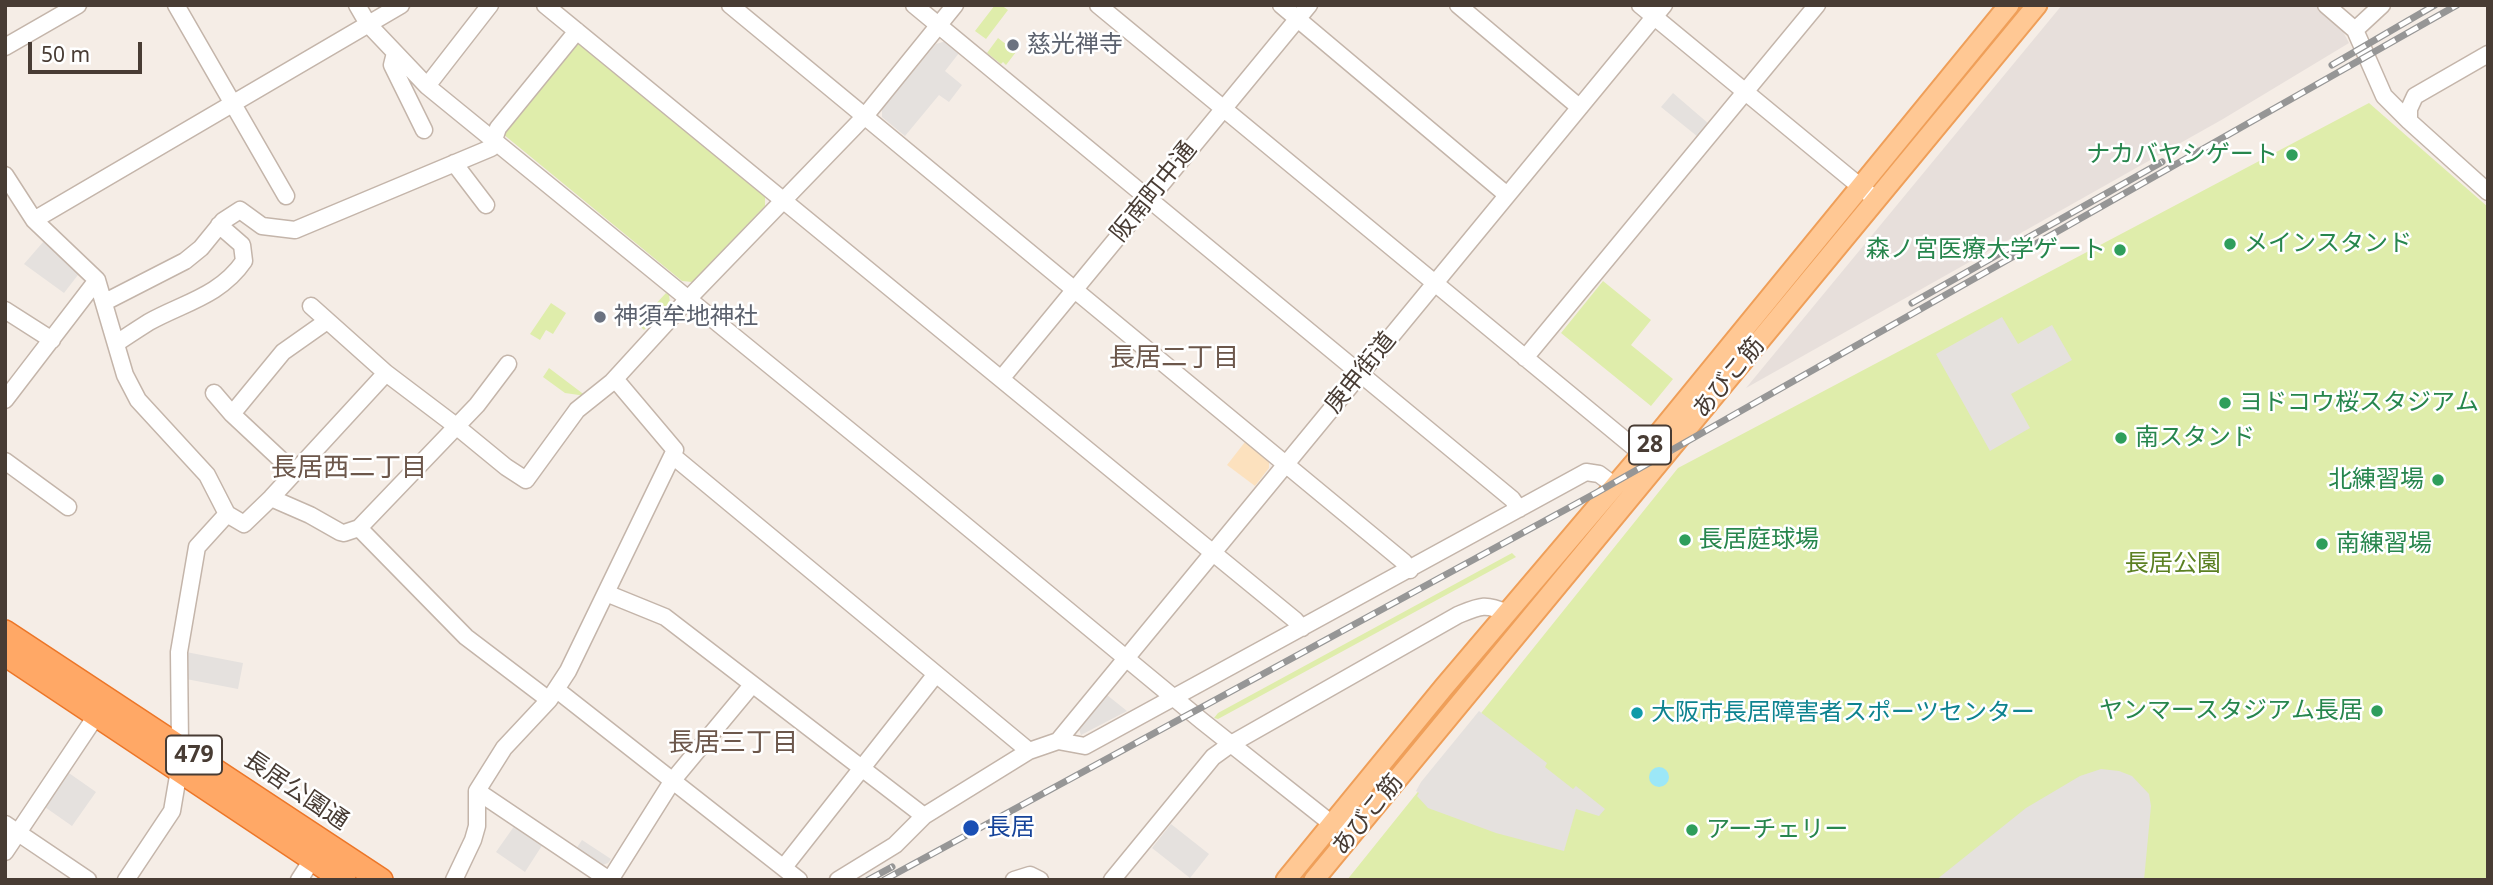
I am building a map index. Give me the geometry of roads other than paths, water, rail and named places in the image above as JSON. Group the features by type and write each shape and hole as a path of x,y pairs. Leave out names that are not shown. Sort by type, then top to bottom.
{"highway":[{"name":"長居公園通","path":"5,632 180,746 318,850 344,880"},
{"name":"長居公園通","path":"5,654 179,770 318,850 381,880"}],"main road":[{"name":"あびこ筋","path":"1286,880 1642,454 2009,5"},
{"name":"あびこ筋","path":"1314,880 2037,5"}],"street":[{"path":"5,47 78,5"},
{"path":"176,5 286,196"},
{"path":"357,5 368,24 427,86 1231,744 1332,824 1365,818"},
{"path":"34,220 401,5"},
{"path":"427,86 490,5"},
{"path":"545,5 1302,628"},
{"path":"730,5 1404,562 1410,570"},
{"path":"914,5 1511,499 1519,509"},
{"path":"311,306 386,373 526,480 577,410 616,378 688,299 865,116 956,5"},
{"path":"1098,5 1642,454"},
{"path":"1281,5 1507,195"},
{"name":"阪南町中通","path":"1001,379 1309,5"},
{"path":"1458,5 1578,107"},
{"path":"1640,5 1659,11 1745,93 1876,200"},
{"path":"1525,358 1817,5"},
{"path":"2326,5 2355,30 2385,96 2488,192"},
{"path":"2355,30 2382,5"},
{"name":"庚申街道","path":"1058,740 1659,11"},
{"path":"105,302 185,261 201,248 219,225 240,210 262,226 295,230 491,148 498,128 577,31"},
{"path":"395,53 392,65 424,130"},
{"path":"2409,121 2409,109 2415,96 2488,54"},
{"path":"454,163 486,205"},
{"path":"5,175 34,220 97,280 125,375 138,400 207,475 226,514 244,524 386,373"},
{"path":"117,343 149,322 208,295 234,275 244,261 242,245 219,225"},
{"path":"5,400 97,280"},
{"path":"5,310 52,340"},
{"path":"232,414 283,352 327,321"},
{"path":"271,498 310,514 340,532 359,528 477,405 508,363"},
{"path":"454,880 473,841 477,826 477,791 504,748 553,695 675,450 616,378"},
{"path":"214,393 232,414 294,472"},
{"path":"673,456 1029,751"},
{"path":"5,461 68,507"},
{"path":"838,880 895,845 924,816 1029,751 1058,740 1085,746 1586,472 1599,474 1615,486"},
{"path":"180,746 179,652 197,547 226,514"},
{"path":"359,528 466,637 673,780 799,880"},
{"path":"606,593 665,617 924,816"},
{"path":"1112,880 1213,757 1231,744 1458,615 1491,606 1507,613"},
{"path":"784,867 936,674"},
{"path":"477,791 609,880 673,780 752,685"},
{"path":"5,852 12,828 96,716"},
{"path":"127,880 172,811 179,770"},
{"path":"12,828 88,880"},
{"path":"299,880 318,850"},
{"path":"1014,880 1030,875 1040,880"}],"water":[{"path":"1659,767 1666,770 1669,777 1666,784 1659,787 1652,784 1649,777 1652,770"}],"railway":[{"path":"2332,65 2435,5"},
{"path":"884,880 1596,493 2457,5"},
{"path":"1912,303 2162,162"},
{"path":"868,880 892,867"}],"place":[{"name":"慈光禅寺","path":"1013,45"},
{"name":"ナカバヤシゲート","path":"2292,155"},
{"name":"メインスタンド","path":"2230,244"},
{"name":"森ノ宮医療大学ゲート","path":"2120,250"},
{"name":"神須牟地神社","path":"600,317"},
{"name":"ヨドコウ桜スタジアム","path":"2225,403"},
{"name":"南スタンド","path":"2121,438"},
{"name":"北練習場","path":"2438,480"},
{"name":"長居庭球場","path":"1685,540"},
{"name":"南練習場","path":"2322,544"},
{"name":"ヤンマースタジアム長居","path":"2377,711"},
{"name":"大阪市長居障害者スポーツセンター","path":"1637,713"},
{"name":"長居","path":"971,828"},
{"name":"アーチェリー","path":"1692,830"}],"district":[{"name":"長居二丁目","path":"1174,359"},
{"name":"長居西二丁目","path":"349,469"},
{"name":"長居三丁目","path":"733,744"}],"park label":[{"name":"長居公園","path":"2173,564"}]}
